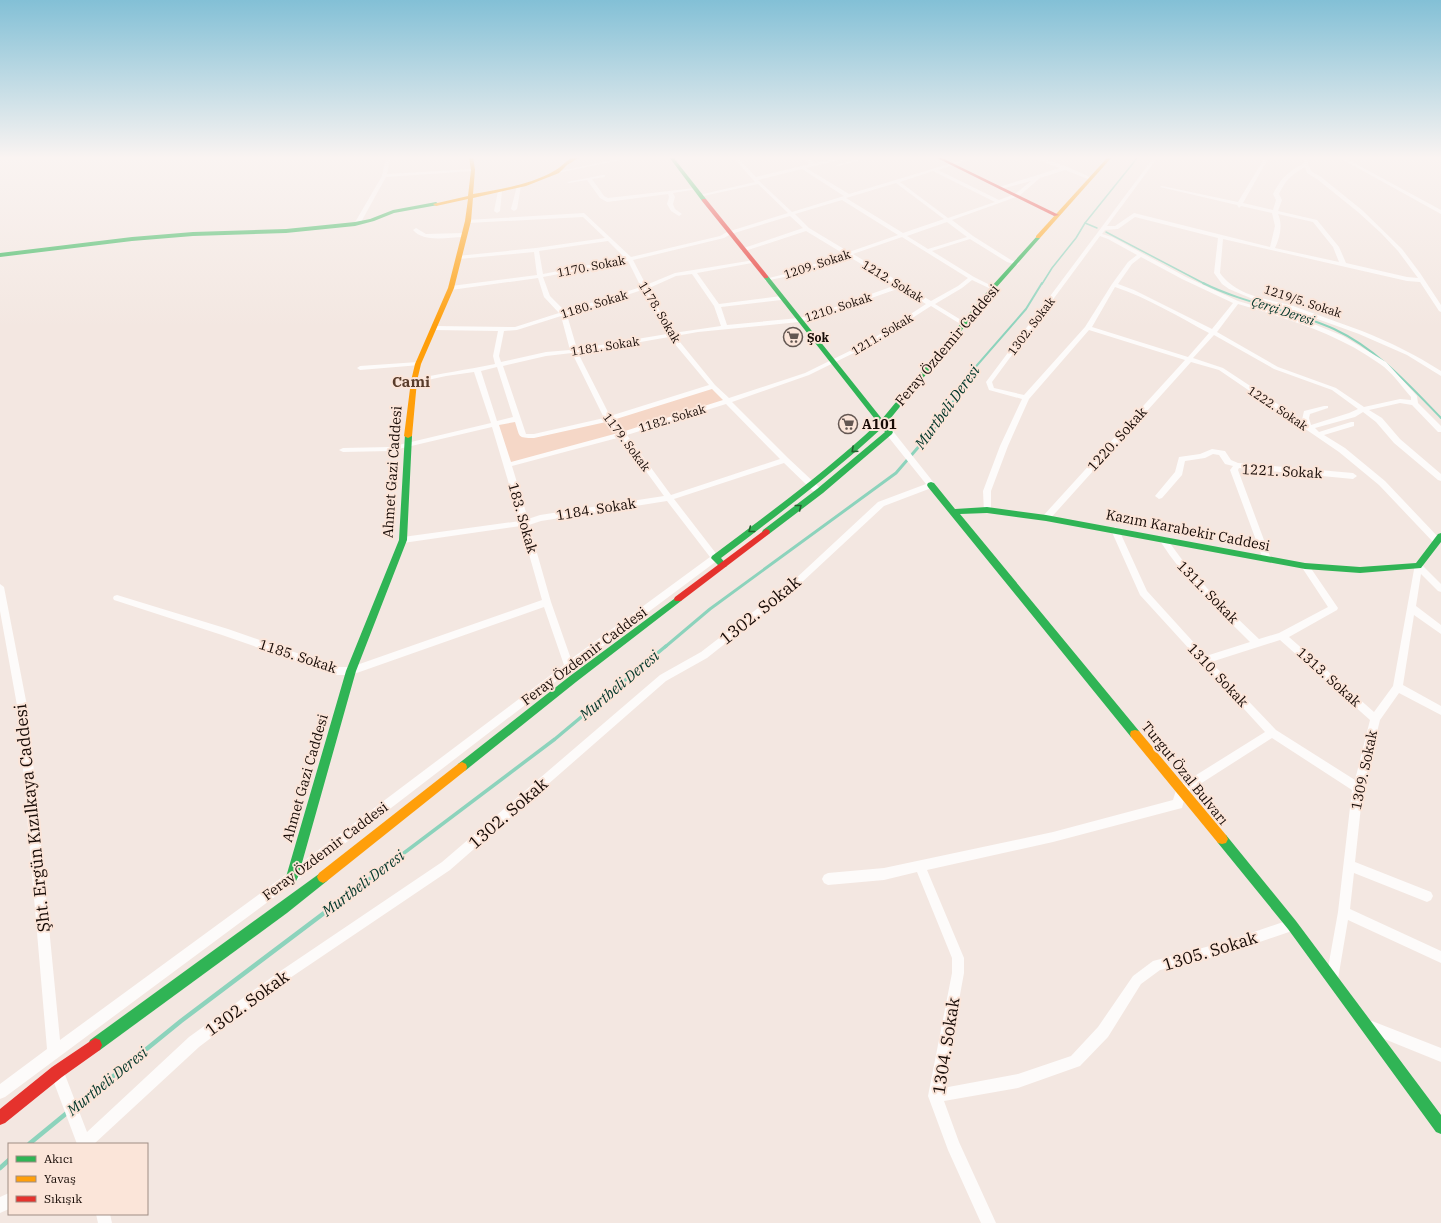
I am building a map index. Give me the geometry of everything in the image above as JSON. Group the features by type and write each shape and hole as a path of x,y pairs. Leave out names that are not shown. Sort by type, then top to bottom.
{"street":[{"path":"357,224 363,214"},
{"path":"0,255 132,239 193,234 292,231 332,228 357,224 388,214"},
{"name":"Ahmet Gazi Caddesi","path":"292,877 351,671 403,540 408,444 414,381 418,364 435,328 451,288 469,214"},
{"name":"1178. Sokak","path":"468,221 583,214"},
{"name":"1178. Sokak","path":"584,214 629,258 671,335 713,386 785,460 820,491"},
{"path":"715,214 832,363 931,485"},
{"name":"1212. Sokak","path":"791,214 807,229 964,324"},
{"name":"1170. Sokak","path":"451,288 540,276 629,258 722,237 729,232 791,214"},
{"path":"870,214 972,278 993,288"},
{"path":"940,214 971,238 1009,261 1017,263"},
{"name":"1209. Sokak","path":"766,280 787,275 965,214"},
{"path":"1113,214 1098,234 1110,238 1184,278 1236,302 1307,323 1341,337 1384,363 1415,397 1414,404"},
{"path":"1273,247 1278,233 1278,218 1276,214"},
{"path":"1280,214 1315,221 1336,247 1343,264"},
{"path":"1364,214 1384,232 1400,250 1441,310"},
{"name":"Feray Özdemir Caddesi","path":"0,1092 292,877 569,666 719,561 853,451 882,424 993,288 1017,263 1056,215"},
{"path":"1103,228 1116,228 1134,215 1221,237 1421,280"},
{"path":"743,250 807,229"},
{"path":"416,230 425,236 464,234"},
{"name":"1302. Sokak","path":"1026,398 991,389 989,382 1086,253 1098,234"},
{"name":"1219/5. Sokak","path":"1221,237 1217,273 1224,283 1231,288 1262,301 1296,309 1361,333 1409,354 1441,374"},
{"path":"929,250 971,238"},
{"path":"459,257 536,250 609,239"},
{"name":"1179. Sokak","path":"536,250 540,276 547,297 563,313 574,351 608,419 622,433 668,498 719,561"},
{"path":"987,510 986,491 1004,446 1026,398 1088,328 1114,285 1130,263 1141,255"},
{"name":"1180. Sokak","path":"435,328 515,329 644,288 675,274 752,261"},
{"path":"694,272 717,306 725,327"},
{"name":"1211. Sokak","path":"832,363 870,343 972,278"},
{"path":"1114,285 1132,290 1213,332 1276,368 1334,389 1379,420 1397,441 1441,478"},
{"name":"1210. Sokak","path":"798,320 818,315 899,286"},
{"path":"717,306 781,298"},
{"name":"1220. Sokak","path":"1046,518 1180,371 1188,359 1228,315 1236,302"},
{"name":"1181. Sokak","path":"414,381 446,374 476,370 546,354 574,351 725,327 798,320"},
{"name":"1222. Sokak","path":"1088,328 1221,369 1342,450 1382,483 1439,538"},
{"path":"501,330 496,356 523,436 527,437 608,419 713,386"},
{"name":"1182. Sokak","path":"508,464 602,440 727,402 778,385 832,363"},
{"path":"360,368 418,364"},
{"name":"183. Sokak","path":"476,370 508,464 547,602 569,666"},
{"path":"1326,407 1307,413 1305,418 1308,428 1352,415 1363,409 1400,401 1414,404 1441,430"},
{"path":"343,450 390,449 516,419"},
{"path":"1320,434 1351,424"},
{"path":"0,1118 57,1072 283,909 719,561 820,491 889,432"},
{"path":"1159,496 1179,473 1182,459 1186,457 1195,457 1212,451 1222,453 1228,462 1237,465"},
{"name":"1184. Sokak","path":"403,540 526,524 540,518 668,498 785,460"},
{"name":"1221. Sokak","path":"1267,559 1234,470 1237,465 1353,476"},
{"name":"1302. Sokak","path":"85,1143 194,1042 283,976 446,866 663,678 704,655 796,583 881,504 931,485"},
{"name":"Turgut Özal Bulvarı","path":"931,485 1292,925 1332,982 1411,1083 1441,1127"},
{"name":"Kazım Karabekir Caddesi","path":"953,512 987,510 1046,518 1306,566 1360,570 1418,566"},
{"name":"1310. Sokak","path":"1115,530 1143,593 1272,733 1358,788"},
{"path":"1439,538 1418,566 1441,590"},
{"name":"1311. Sokak","path":"1163,539 1170,552 1189,574 1257,643"},
{"path":"1204,660 1282,636 1334,608 1306,566"},
{"name":"1309. Sokak","path":"1332,982 1344,912 1358,788 1375,719 1398,687 1418,566"},
{"name":"Şht. Ergün Kızılkaya Caddesi","path":"0,587 23,711 54,1051"},
{"name":"1185. Sokak","path":"118,598 225,632 337,671 351,671 547,602"},
{"path":"1412,607 1441,630"},
{"name":"1313. Sokak","path":"1282,636 1375,719"},
{"path":"1398,687 1441,711"},
{"path":"828,879 884,874 1053,837 1178,804 1181,790 1272,733"},
{"path":"1349,865 1427,896"},
{"name":"1304. Sokak","path":"920,866 958,958 958,973 935,1096 953,1145 988,1223"},
{"path":"1344,912 1441,957"},
{"name":"1305. Sokak","path":"935,1096 1018,1081 1075,1061 1103,1032 1137,980 1157,965 1225,948 1292,925"},
{"path":"1367,1025 1441,1055"},
{"path":"57,1072 84,1143"},
{"name":"Turgut Özal Bulvarı","path":"1411,1083 1441,1116"}],"shaded area":[{"path":"713,386 727,402 508,465 494,424 516,419 527,437 608,419"}],"waterway":[{"name":"Murtbeli Deresi","path":"1085,223 1092,214"},
{"name":"Murtbeli Deresi","path":"1042,284 1052,268 1076,238 1085,223"},
{"name":"Çerçi Deresi","path":"1085,223 1097,228"},
{"name":"Çerçi Deresi","path":"1106,232 1204,283"},
{"name":"Murtbeli Deresi","path":"921,445 941,421 972,371 1026,309 1042,283"},
{"name":"Çerçi Deresi","path":"1204,283 1252,302 1318,322 1350,337 1392,369 1441,418"},
{"name":"Murtbeli Deresi","path":"665,647 710,609 896,473 921,444"},
{"name":"Murtbeli Deresi","path":"339,902 555,739 666,646"},
{"name":"Murtbeli Deresi","path":"74,1108 181,1021 340,901"},
{"name":"Murtbeli Deresi","path":"30,1143 68,1112"},
{"name":"Murtbeli Deresi","path":"0,1168 8,1161"}],"traffic: fast":[{"path":"0,255 132,239 193,234 286,231 355,224 388,214"},
{"path":"723,565 715,558 812,485 853,451 882,424 993,288 1038,237"},
{"path":"766,277 889,432 820,491 766,532"},
{"path":"292,877 351,671 403,540 408,436"},
{"path":"931,485 1135,734"},
{"path":"953,512 987,510 1046,518 1305,566 1360,570 1418,566 1441,536"},
{"path":"462,767 573,679 678,599"},
{"path":"1222,839 1292,925 1441,1127"},
{"path":"95,1045 283,909 323,877"}],"traffic: slow":[{"path":"408,436 414,381 418,364 451,288 469,214"},
{"path":"1038,237 1059,214"},
{"path":"1135,734 1222,839"},
{"path":"323,877 462,767"}],"traffic: jam":[{"path":"715,214 766,277"},
{"path":"678,599 766,532"},
{"path":"0,1118 57,1072 95,1045"}],"place":[{"name":"Şok","path":"793,337"},
{"name":"A101","path":"848,424"}],"district":[{"name":"Cami","path":"411,381"}]}
